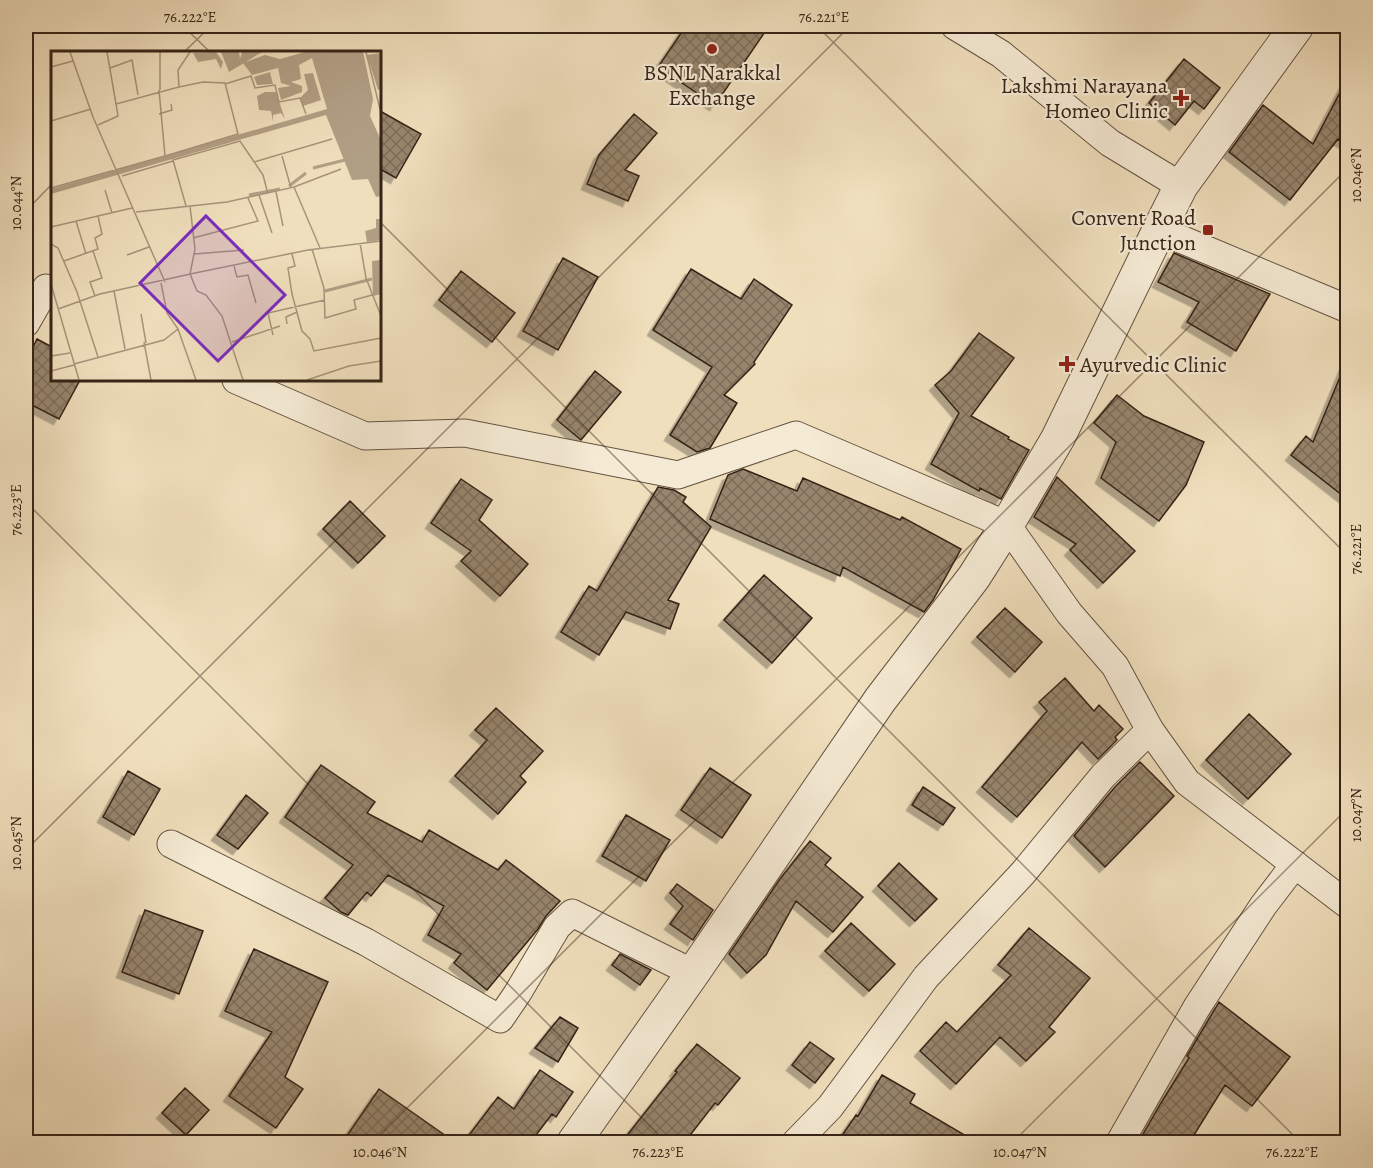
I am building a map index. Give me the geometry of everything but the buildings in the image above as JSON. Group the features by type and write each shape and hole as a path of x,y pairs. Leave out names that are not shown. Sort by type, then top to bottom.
{"street":[{"path":"955,26 1001,54 1110,143 1181,186"},
{"path":"574,1143 880,700 974,577 1058,438 1181,186 1297,26"},
{"path":"1159,230 1347,309"},
{"path":"26,323 41,286"},
{"path":"238,381 365,436 465,433 678,475 796,435 1007,525 1069,613 1115,666 1150,730 1187,783 1347,905"},
{"path":"796,1143 830,1107 926,977 1023,873 1103,776 1150,730"},
{"path":"171,844 366,942 500,1018 557,927 572,913 693,973"},
{"path":"1120,1143 1197,1007 1263,906 1294,864"}],"place":[{"name":"BSNL Narakkal Exchange","path":"712,49"},
{"name":"Lakshmi Narayana Homeo Clinic","path":"1181,98"},
{"name":"Convent Road Junction","path":"1208,230"},
{"name":"Ayurvedic Clinic","path":"1067,364"}]}
